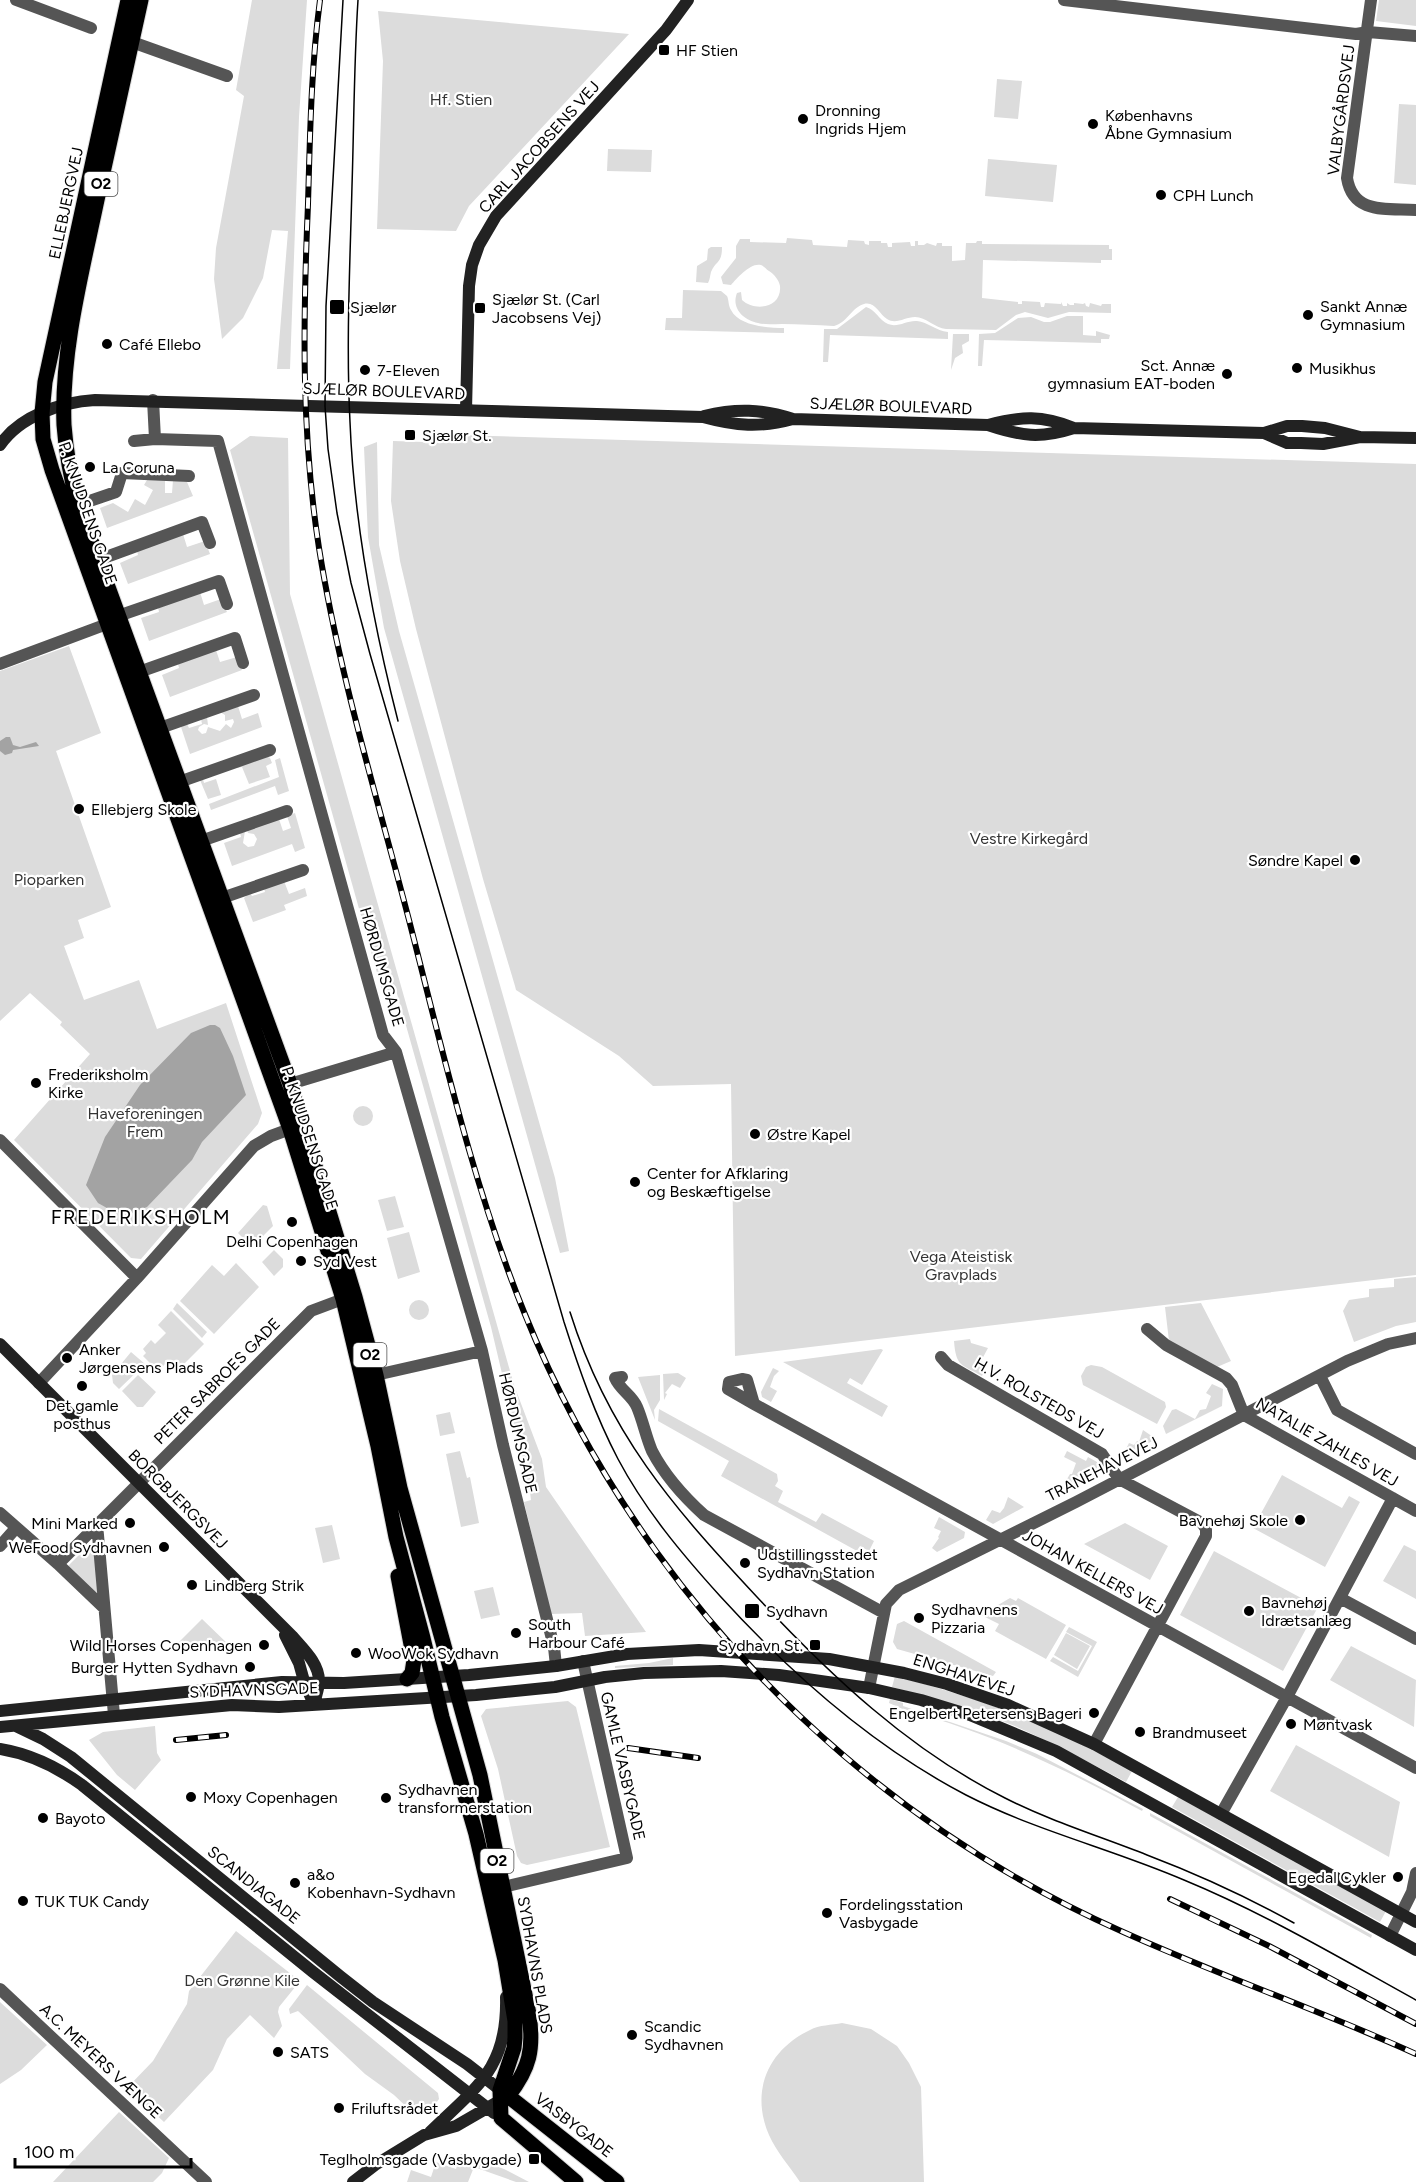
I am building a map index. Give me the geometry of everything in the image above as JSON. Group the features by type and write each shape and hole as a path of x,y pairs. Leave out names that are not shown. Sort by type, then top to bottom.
{"main road":[{"name":"ELLEBJERGVEJ","path":"42,413 51,348 128,0"},
{"name":"ELLEBJERGVEJ","path":"64,404 81,278 141,0"},
{"name":"P. KNUDSENS GADE","path":"64,404 69,464 78,505 98,560 113,620 139,672 290,1084 355,1297 376,1376 400,1488 452,1676"},
{"name":"P. KNUDSENS GADE","path":"42,413 43,439 52,470 113,620 290,1129 343,1299 378,1446 396,1537 433,1677"},
{"path":"396,1537 398,1578 414,1660 414,1667 407,1679"},
{"name":"O2","path":"452,1676 457,1696"},
{"name":"O2","path":"433,1677 437,1698"},
{"name":"SYDHAVNS PLADS","path":"457,1696 480,1775 531,2034 526,2068 499,2099"},
{"name":"SYDHAVNS PLADS","path":"437,1698 479,1845 505,1960"},
{"name":"O2","path":"505,1960 516,2038 499,2099 501,2118 576,2182"},
{"name":"VASBYGADE","path":"499,2099 617,2182"}],"street":[{"path":"16,0 91,28"},
{"name":"CARL JACOBSENS VEJ","path":"466,410 469,286 472,265 479,245 496,216 666,30 688,0"},
{"path":"1064,0 1356,34 1368,32 1416,36"},
{"path":"1368,32 1371,0"},
{"name":"VALBYGÅRDSVEJ","path":"1368,32 1347,178 1349,189 1356,199 1366,206 1416,210"},
{"path":"132,42 227,75"},
{"name":"SJÆLØR BOULEVARD","path":"0,445 19,426 42,413 64,404 95,400 703,417 730,410 768,411 793,419 988,425 1014,418 1024,418 1052,420 1074,428 1264,434 1287,426 1302,426 1325,428 1360,436 1416,438"},
{"path":"153,400 155,440"},
{"name":"HØRDUMSGADE","path":"134,441 218,441 383,1035 396,1052 482,1351 554,1647 556,1666"},
{"name":"P. KNUDSENS GADE","path":"78,505 116,492 122,472 189,476"},
{"name":"P. KNUDSENS GADE","path":"98,560 202,522 210,543"},
{"path":"0,664 219,581 227,604"},
{"path":"139,672 235,638 243,663"},
{"path":"160,728 254,695"},
{"path":"179,782 270,750"},
{"path":"201,841 287,811"},
{"path":"222,898 303,870"},
{"path":"290,1084 396,1052"},
{"path":"39,1383 137,1278 254,1146 290,1129"},
{"path":"0,1140 137,1278"},
{"name":"PETER SABROES GADE","path":"58,1564 311,1311 343,1299"},
{"name":"NATALIE ZAHLES VEJ","path":"1147,1329 1166,1345 1226,1378 1232,1385 1244,1415 1416,1511"},
{"name":"TRANEHAVEVEJ","path":"869,1688 884,1613 889,1600 899,1590 1347,1361 1388,1344 1416,1338"},
{"name":"BORGBJERGSVEJ","path":"0,1344 292,1636 313,1662 319,1682"},
{"path":"376,1376 482,1351"},
{"name":"H.V. ROLSTEDS VEJ","path":"941,1357 948,1365 1102,1454 1119,1479 1202,1523 1206,1529 1206,1536 1158,1627"},
{"path":"1320,1376 1337,1410 1416,1454"},
{"path":"622,1377 615,1378 619,1388 636,1404 652,1449 668,1478 688,1501 705,1515 884,1613"},
{"name":"JOHAN KELLERS VEJ","path":"754,1404 1416,1768"},
{"path":"1221,1814 1287,1697 1393,1498"},
{"path":"0,1513 104,1608"},
{"path":"97,1524 114,1715"},
{"path":"0,1546 16,1528"},
{"path":"1340,1598 1416,1639"},
{"name":"BORGBJERGSVEJ","path":"281,1627 299,1663 314,1705"},
{"path":"1094,1744 1158,1627"},
{"name":"ENGHAVEVEJ","path":"433,1677 556,1666 627,1654 699,1650 790,1655 873,1666 946,1684 1045,1721 1094,1744 1416,1922"},
{"name":"GAMLE VASBYGADE","path":"503,1887 627,1858 583,1661"},
{"path":"457,1696 555,1687 623,1674 721,1671 779,1675 869,1688 921,1700 970,1715 1056,1751 1416,1950"},
{"name":"SYDHAVNSGADE","path":"0,1711 304,1682 344,1683 433,1677"},
{"path":"314,1705 319,1682"},
{"name":"SYDHAVNSGADE","path":"0,1727 232,1705 279,1707 457,1696"},
{"name":"SCANDIAGADE","path":"0,1722 43,1739 71,1757 347,1981 485,2078 499,2099"},
{"name":"SCANDIAGADE","path":"0,1749 39,1760 82,1785 313,1972 471,2095 499,2099"},
{"path":"1146,1800 1157,1780"},
{"path":"1390,1936 1412,1892 1416,1873"},
{"path":"353,2182 375,2165 429,2133 471,2095 485,2078 497,2058 504,2033 505,1960"},
{"name":"A.C. MEYERS VÆNGE","path":"0,1989 206,2182"},
{"path":"429,2133 456,2126 499,2099"}],"green space":[{"path":"252,0 307,0 299,117 290,369 277,369 288,231 272,230 263,278 243,318 222,339 214,279 216,248 244,96 236,90"},
{"path":"1379,0 1416,0 1416,26 1376,21"},
{"name":"Hf. Stien","path":"378,11 629,34 469,206 456,231 377,229 383,61"},
{"path":"997,79 1022,81 1018,119 994,117"},
{"path":"1399,104 1416,105 1416,185 1394,183"},
{"path":"608,149 652,150 651,172 607,171"},
{"path":"988,159 1057,165 1053,202 985,196"},
{"path":"787,238 812,240 813,245 847,247 848,240 864,241 869,245 869,241 881,241 881,243 887,243 888,247 892,247 892,243 910,242 911,246 915,246 915,241 918,241 918,245 927,243 936,246 937,243 942,243 942,246 952,246 952,261 965,260 966,243 977,241 982,241 982,244 1109,245 1109,249 1112,249 1112,260 1101,260 1101,263 983,260 982,298 1018,302 1018,304 1022,304 1022,301 1040,302 1041,307 1044,307 1045,303 1061,304 1061,302 1063,306 1067,306 1067,303 1074,305 1074,303 1085,303 1089,307 1090,303 1101,306 1111,304 1111,313 1069,312 1048,318 1025,312 1016,315 996,330 946,329 919,317 890,321 871,304 864,304 856,308 842,322 834,326 761,324 748,319 737,308 737,293 741,292 742,300 747,304 767,306 777,299 779,293 780,286 776,277 763,266 757,265 744,271 731,285 723,284 721,277 736,258 736,246 740,239 750,239 750,242 786,243"},
{"path":"722,247 720,259 711,272 708,283 696,282 697,266 707,260 708,249"},
{"path":"683,290 721,291 727,296 731,310 740,320 762,327 784,328 784,333 665,330 666,318 682,318"},
{"path":"866,307 888,324 921,322 948,332 948,339 830,335 828,362 823,362 824,329 837,329"},
{"path":"1067,316 1083,316 1083,335 1096,336 1096,331 1110,335 1109,339 1101,339 1101,343 984,340 982,366 978,366 979,334 995,333 1018,318 1031,317 1050,322"},
{"path":"953,334 969,334 969,341 962,345 963,353 955,358 951,370"},
{"name":"Vestre Kirkegård","path":"425,434 1416,464 1416,1275 735,1356 731,1084 653,1086 619,1056 516,990 483,879 400,561 391,501 393,441 424,442"},
{"path":"250,436 288,438 290,594 514,1385 542,1459 546,1487 646,1632 585,1636 582,1613 551,1614 524,1502 531,1500 530,1492 491,1327 396,990 383,994 230,450"},
{"path":"377,442 379,545 399,631 555,1178 569,1251 560,1253 384,628 368,537 364,447"},
{"path":"147,480 165,480 165,493 172,493 173,480 187,482 193,496 107,528 100,508 113,503 128,512 135,499 145,505 153,490 144,485"},
{"path":"183,534 187,547 205,541 210,554 128,584 120,563 138,555 137,551"},
{"path":"200,592 204,605 221,599 227,612 149,641 141,618 159,612 158,607"},
{"path":"69,646 101,733 56,751 111,907 78,920 84,938 64,946 84,1000 139,980 157,1029 226,1003 262,1113 258,1124 141,1259 131,1258 14,1140 90,1054 60,1025 62,1022 30,993 0,1021 0,671"},
{"path":"216,650 220,662 237,657 242,670 170,697 162,675 179,668 178,664"},
{"path":"238,706 242,719 258,713 262,727 190,754 181,727 187,724 189,728 202,724 201,719 207,717 208,725 204,724 198,730 202,734 206,733 208,727 220,731 226,724 231,728 233,719 225,721 225,715 220,712"},
{"path":"266,756 272,763 266,766 270,777 249,784 242,767 236,768 236,766"},
{"path":"280,758 289,791 278,795 275,786 211,810 209,804 279,777 275,760"},
{"path":"203,779 204,783 216,779 221,795 208,799 200,780"},
{"path":"295,813 305,848 295,852 292,844 232,866 224,843 241,837 240,833 245,831 243,843 248,847 254,846 257,839 247,830 279,819 283,831 291,828 287,816"},
{"path":"284,881 289,894 305,888 307,896 284,905 286,910 253,922 244,898 250,893 252,896 265,892 264,888"},
{"path":"363,1106 370,1109 373,1116 370,1123 363,1126 356,1123 353,1116 356,1109"},
{"path":"395,1196 404,1227 387,1231 378,1200"},
{"path":"263,1205 267,1206 273,1226 252,1247 238,1233"},
{"path":"409,1232 420,1272 398,1279 387,1238"},
{"path":"274,1250 283,1259 283,1267 274,1276 262,1262"},
{"path":"236,1263 259,1287 214,1334 180,1301 212,1265 224,1276"},
{"path":"1416,1277 1416,1322 1396,1326 1354,1342 1343,1311 1349,1300 1369,1297 1369,1289 1394,1287 1394,1279"},
{"path":"419,1300 426,1303 429,1310 426,1317 419,1320 412,1317 409,1310 412,1303"},
{"path":"177,1303 207,1332 202,1338 173,1309"},
{"path":"1201,1303 1231,1361 1217,1367 1169,1341 1165,1307"},
{"path":"171,1311 204,1344 179,1369 169,1360 158,1371 143,1356 146,1353 143,1349 151,1340 155,1344 166,1333 158,1325"},
{"path":"970,1339 971,1343 988,1348 981,1361 988,1365 982,1376 964,1367 956,1356 954,1341"},
{"path":"883,1350 862,1385 850,1378 847,1383 888,1406 882,1417 783,1362"},
{"path":"131,1352 145,1364 119,1389 113,1383 112,1375"},
{"path":"1091,1365 1102,1367 1165,1402 1166,1407 1157,1424 1083,1385 1081,1376 1086,1367"},
{"path":"773,1368 779,1371 774,1376 770,1387 777,1391 771,1402 762,1397 761,1392"},
{"path":"678,1373 686,1378 680,1388 672,1384 665,1393 667,1394 664,1400 663,1374"},
{"path":"138,1375 156,1392 143,1407 137,1407 122,1391"},
{"path":"660,1375 660,1400 654,1410 655,1420 638,1377"},
{"path":"1212,1384 1223,1389 1222,1406 1166,1434 1163,1426 1172,1410 1176,1409 1195,1419 1200,1410 1206,1409 1211,1396 1206,1393"},
{"path":"659,1409 777,1474 778,1481 775,1486 783,1491 778,1502 816,1522 822,1513 874,1541 869,1551 860,1546 857,1551 721,1476 729,1461 658,1421"},
{"path":"450,1412 455,1433 440,1436 436,1415"},
{"path":"1143,1430 1156,1439 1132,1452 1124,1453 1129,1443 1134,1445 1137,1441 1139,1442"},
{"path":"460,1451 467,1478 470,1477 479,1523 461,1527 446,1454"},
{"path":"1067,1451 1086,1461 1088,1457 1097,1462 1097,1470 1071,1483 1067,1479 1072,1474 1076,1463 1064,1457"},
{"path":"1282,1475 1342,1508 1349,1496 1360,1502 1325,1567 1253,1528"},
{"path":"1008,1497 1024,1507 993,1524 986,1520 992,1510 1000,1513"},
{"path":"939,1517 965,1532 964,1538 937,1552 932,1548 941,1531 934,1528"},
{"path":"1125,1523 1168,1546 1150,1580 1084,1544"},
{"path":"332,1525 340,1559 323,1563 315,1528"},
{"path":"90,1544 94,1547 98,1594 65,1569"},
{"path":"1404,1545 1416,1551 1416,1599 1383,1581"},
{"name":"Bavnehøj Idrætsanlæg","path":"1214,1551 1318,1607 1283,1671 1180,1615"},
{"path":"493,1587 500,1615 481,1619 474,1591"},
{"path":"1010,1598 1016,1601 1018,1598 1066,1625 1046,1659 995,1631 999,1624 981,1615"},
{"path":"202,1619 229,1645 225,1648 178,1652 173,1648"},
{"path":"904,1621 996,1672 993,1676 897,1649 893,1642 897,1624"},
{"path":"1069,1627 1097,1642 1078,1677 1050,1661 1053,1657 1078,1671 1092,1646 1066,1632"},
{"path":"1066,1633 1090,1646 1077,1669 1054,1655"},
{"path":"1351,1646 1416,1680 1414,1727 1330,1680"},
{"path":"673,1658 673,1665 615,1668 615,1666"},
{"path":"895,1676 1017,1715 1061,1734 1132,1771 1126,1782 1015,1726 892,1687"},
{"path":"890,1699 903,1703 903,1706 1037,1754 1143,1809 1142,1811 1027,1753 937,1719 905,1710 889,1703"},
{"path":"568,1701 576,1707 610,1847 527,1865 521,1863 517,1856 498,1769 481,1716 486,1709"},
{"path":"155,1726 157,1753 161,1760 135,1790 117,1775 89,1740 103,1732"},
{"path":"1296,1745 1400,1802 1389,1857 1270,1791"},
{"path":"1178,1797 1386,1911 1380,1922 1172,1807"},
{"path":"1150,1813 1372,1935 1371,1938 1150,1816"},
{"name":"Den Grønne Kile","path":"236,1931 300,1981 279,2007 282,2026 274,2038 250,2015 227,2039 213,2070 164,2122 127,2088 153,2061 187,2004 189,1991"},
{"path":"307,1985 438,2093 439,2099 436,2103 414,2114 394,2095 365,2074 298,2011 290,2014 289,2009"},
{"path":"0,2002 47,2045 21,2070 0,2084"},
{"path":"842,2023 871,2029 897,2046 909,2063 921,2087 924,2182 800,2182 772,2141 761,2103 767,2074 774,2060 795,2038 821,2026"},
{"path":"119,2112 169,2158 162,2173 153,2182 53,2182"},
{"path":"461,2154 504,2169 529,2182 516,2182 474,2167 468,2182 407,2182 411,2170 431,2177 436,2162 456,2169"}],"shaded area":[{"path":"10,737 13,745 20,747 36,742 39,746 13,750 12,753 5,755 0,751 0,741"},
{"path":"210,1025 220,1028 233,1056 246,1095 202,1142 192,1160 147,1207 132,1213 114,1212 98,1203 86,1185 105,1137 140,1085 191,1033"}],"tram line":[{"path":"343,0 326,306 325,406 328,449 337,513 351,583 370,654 564,1322 588,1392 618,1459 640,1496 678,1548 747,1625 834,1706 898,1754 931,1776 993,1808 1157,1869 1214,1893 1302,1937 1416,2000"},
{"path":"358,0 348,363 352,460 366,573 398,721"},
{"path":"570,1312 603,1395 646,1466 671,1499 726,1564 785,1626 872,1709 936,1757 1005,1798 1057,1821 1203,1878 1294,1923"}],"railway":[{"path":"320,0 310,128 305,376 313,505 327,595 360,735 474,1167 524,1312 551,1375 583,1436 618,1495 656,1552 743,1658 791,1708 842,1754 907,1806 975,1853 1083,1913 1194,1963 1343,2022 1416,2054"},
{"path":"176,1740 226,1735"},
{"path":"628,1748 698,1758"},
{"path":"1170,1899 1269,1946 1416,2024"}],"place":[{"name":"HF Stien","path":"664,50"},
{"name":"Dronning Ingrids Hjem","path":"803,119"},
{"name":"Københavns Åbne Gymnasium","path":"1093,124"},
{"name":"CPH Lunch","path":"1161,195"},
{"name":"Sjælør","path":"337,307"},
{"name":"Sjælør St. (Carl Jacobsens Vej)","path":"480,308"},
{"name":"Sankt Annæ Gymnasium","path":"1308,315"},
{"name":"Café Ellebo","path":"107,344"},
{"name":"Musikhus","path":"1297,368"},
{"name":"7-Eleven","path":"365,370"},
{"name":"Sct. Annæ gymnasium EAT-boden","path":"1227,374"},
{"name":"Sjælør St.","path":"410,435"},
{"name":"La Coruna","path":"90,467"},
{"name":"Ellebjerg Skole","path":"79,809"},
{"name":"Søndre Kapel","path":"1355,860"},
{"name":"Frederiksholm Kirke","path":"36,1083"},
{"name":"Østre Kapel","path":"755,1134"},
{"name":"Center for Afklaring og Beskæftigelse","path":"635,1182"},
{"name":"Delhi Copenhagen","path":"292,1222"},
{"name":"Syd Vest","path":"301,1261"},
{"name":"Anker Jørgensens Plads","path":"67,1358"},
{"name":"Det gamle posthus","path":"82,1386"},
{"name":"Bavnehøj Skole","path":"1300,1520"},
{"name":"Mini Marked","path":"130,1523"},
{"name":"WeFood Sydhavnen","path":"164,1547"},
{"name":"Udstillingsstedet Sydhavn Station","path":"745,1563"},
{"name":"Lindberg Strik","path":"192,1585"},
{"name":"Sydhavn","path":"752,1611"},
{"name":"Bavnehøj Idrætsanlæg","path":"1249,1611"},
{"name":"Sydhavnens Pizzaria","path":"919,1618"},
{"name":"South Harbour Café","path":"516,1633"},
{"name":"Wild Horses Copenhagen","path":"264,1645"},
{"name":"Sydhavn St.","path":"815,1645"},
{"name":"WooWok Sydhavn","path":"356,1653"},
{"name":"Burger Hytten Sydhavn","path":"250,1667"},
{"name":"Engelbert Petersens Bageri","path":"1094,1713"},
{"name":"Møntvask","path":"1291,1724"},
{"name":"Brandmuseet","path":"1140,1732"},
{"name":"Moxy Copenhagen","path":"191,1797"},
{"name":"Sydhavnen transformerstation","path":"386,1798"},
{"name":"Bayoto","path":"43,1818"},
{"name":"Egedal Cykler","path":"1398,1877"},
{"name":"a&o Kobenhavn-Sydhavn","path":"295,1883"},
{"name":"TUK TUK Candy","path":"23,1901"},
{"name":"Fordelingsstation Vasbygade","path":"827,1913"},
{"name":"Scandic Sydhavnen","path":"632,2035"},
{"name":"SATS","path":"278,2052"},
{"name":"Friluftsrådet","path":"339,2108"},
{"name":"Teglholmsgade (Vasbygade)","path":"534,2159"}],"district":[{"name":"FREDERIKSHOLM","path":"141,1217"}],"park label":[{"name":"Pioparken","path":"49,879"},
{"name":"Haveforeningen Frem","path":"145,1122"},
{"name":"Vega Ateistisk Gravplads","path":"961,1265"}]}
